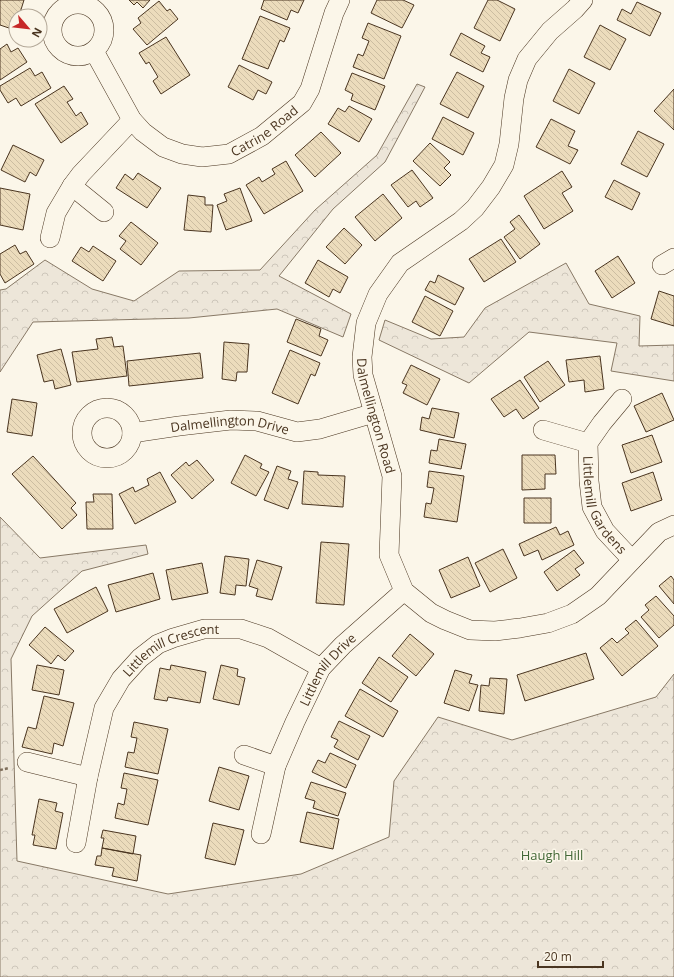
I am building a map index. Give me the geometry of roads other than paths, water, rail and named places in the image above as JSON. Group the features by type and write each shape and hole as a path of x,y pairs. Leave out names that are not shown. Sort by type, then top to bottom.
{"street":[{"name":"Catrine Road","path":"94,51 132,120 143,132 163,147 182,154 202,157 229,154 262,136 302,103 310,89 340,0"},
{"name":"Dalmellington Road","path":"583,0 550,31 527,59 518,80 514,98 509,144 504,165 491,188 475,208 461,220 400,263 378,294 366,323 362,357 363,375 392,476 389,555 404,591 431,613 470,630 494,631 548,623 572,614 598,596 659,532 674,525"},
{"path":"50,238 56,213 72,186 81,174 132,120"},
{"path":"72,186 104,212"},
{"name":"Littlemill Gardens","path":"622,399 588,443 589,481 592,507 605,531 632,560"},
{"name":"Dalmellington Drive","path":"132,433 231,420 257,421 297,432 320,429 374,414"},
{"name":"Littlemill Gardens","path":"543,430 588,443"},
{"name":"Littlemill Drive","path":"261,834 276,766 321,668 343,645 404,591"},
{"name":"Littlemill Crescent","path":"76,843 88,777 104,708 121,679 140,658 158,644 204,629 241,628 268,638 321,668"},
{"path":"244,755 276,766"},
{"path":"27,762 88,777"}],"park label":[{"name":"Haugh Hill","path":"552,855"}]}
